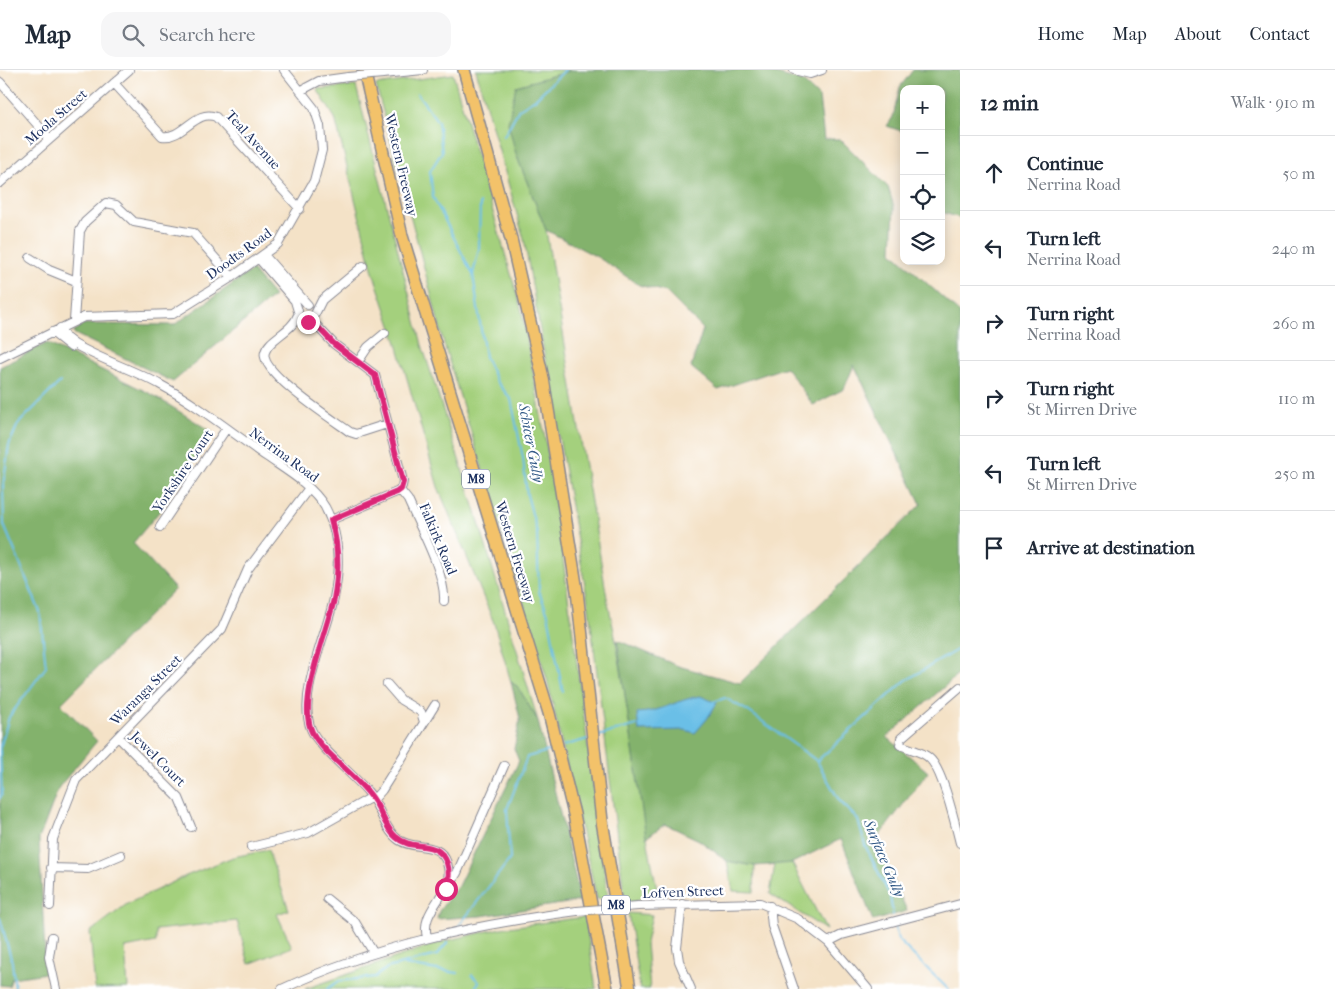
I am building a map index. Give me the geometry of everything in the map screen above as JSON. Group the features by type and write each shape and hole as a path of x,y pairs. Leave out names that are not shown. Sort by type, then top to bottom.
{"highway":[{"name":"Western Freeway","path":"364,70 402,236 549,713 574,814 607,989"},
{"name":"M8","path":"464,70 511,239 543,378 577,591 602,821 630,989"}],"street":[{"name":"Moola Street","path":"0,183 129,70"},
{"name":"Doodts Road","path":"0,358 74,320 92,316 173,314 262,257 280,242 300,209 318,172 322,144 317,114 302,90 284,70"},
{"path":"302,90 320,80 423,70"},
{"path":"794,70 811,74 822,70"},
{"path":"0,82 50,139"},
{"name":"Teal Avenue","path":"114,83 154,129 163,136 172,135 211,111 300,209"},
{"path":"111,202 114,194"},
{"path":"111,202 134,222 186,229 200,239 232,277"},
{"path":"74,320 81,228 103,204 111,202"},
{"path":"262,257 313,309 324,334"},
{"path":"262,257 294,299 301,320 316,325 358,362 371,370 377,379 403,481 400,490 331,520"},
{"path":"30,258 49,270 76,281"},
{"path":"289,329 302,306 322,300 363,266"},
{"path":"322,300 315,315 307,322 289,329 268,346 264,355 268,364 294,392 350,432 356,434 387,424"},
{"name":"Nerrina Road","path":"60,328 70,342 158,383 310,489 324,505 331,520 337,547 336,582 334,598 310,689 309,720 316,737 373,798 396,838 406,843 433,848 442,853 448,866 449,880"},
{"name":"Nerrina Road","path":"52,332 68,346 99,357"},
{"path":"358,362 368,347 385,333"},
{"name":"Yorkshire Court","path":"160,527 226,429"},
{"name":"Waranga Street","path":"50,906 53,836 76,780 222,629 248,569 310,489"},
{"name":"Falkirk Road","path":"400,490 408,500 445,588 444,600"},
{"path":"387,684 401,700 421,712 424,722"},
{"path":"960,687 901,738 900,745 928,757 934,763 945,791 960,843"},
{"path":"251,847 308,833 373,798 382,790 435,705"},
{"name":"Jewel Court","path":"118,737 178,798 191,827"},
{"path":"427,938 425,927 428,916 444,892 449,880 453,879 457,873 504,766"},
{"path":"51,868 89,868 121,855"},
{"path":"327,899 355,922 373,952"},
{"name":"Lofven Street","path":"282,989 373,952 488,924 577,911 638,906 750,902 770,906 804,922 828,942 868,989"},
{"path":"682,904 677,948 679,961 691,989"},
{"path":"828,942 842,935 960,904"},
{"path":"770,906 772,926 794,989"},
{"path":"52,937 49,957 56,989"}],"green space":[{"path":"476,70 573,70 516,86 516,154 546,230 607,598 621,670 643,817 657,889 635,902 625,902 589,608 524,239"},
{"path":"573,70 762,70 802,81 819,97 824,139 840,139 888,187 894,207 892,252 900,259 900,265 906,265 960,313 960,673 887,737 928,772 876,840 907,911 873,921 841,839 792,863 755,866 727,861 699,840 665,824 646,838 617,640 678,666 740,683 921,504 854,365 844,389 813,405 786,367 718,390 691,367 703,329 666,292 639,285 599,258 546,230 516,154 508,123 516,86"},
{"path":"913,70 960,70 960,218 945,213 945,85 902,85"},
{"path":"453,74 522,312 552,476 608,898 597,899 547,679 446,351 376,85"},
{"path":"356,86 422,345 474,506 538,721 518,687 511,682 494,623 438,487 396,340 373,272 335,118 317,89"},
{"path":"900,87 900,131 887,126 893,117"},
{"path":"252,270 274,296 173,382 73,333 83,324 174,325"},
{"path":"47,343 153,395 212,432 159,512 133,543 175,589 61,704 97,741 59,787 39,839 46,973 12,978 9,986 0,985 0,367"},
{"path":"511,682 518,687 538,721 581,901 481,916 437,919 439,911 458,886 519,761 514,749 520,719"},
{"path":"268,850 289,910 277,914 292,947 249,964 237,921 156,930 156,942 125,948 128,988 95,989 90,932 127,904 186,876 233,857"},
{"path":"727,861 755,866 754,892 733,891"},
{"path":"792,863 826,930 770,894 775,864"},
{"path":"628,913 652,915 646,943 650,989 640,989"},
{"path":"585,917 596,989 305,989 441,942 501,928"}],"water":[{"path":"700,696 717,703 695,733 685,730 639,731 637,713 654,710"}],"waterway":[{"name":"Schicer Gully","path":"504,136 519,109 535,99 565,70"},
{"path":"417,93 438,122 442,152 430,171 433,197 472,273"},
{"name":"Schicer Gully","path":"480,203 479,249 473,274 485,357 497,382 511,399 523,458 527,495 537,532 539,592 548,614 563,692"},
{"path":"0,748 9,717 46,667 40,612 4,525 3,486 9,445 18,424 60,382"},
{"path":"713,702 725,698 748,711 817,761 905,681 960,648"},
{"path":"598,736 637,725"},
{"name":"Schicer Gully","path":"563,746 588,739"},
{"path":"0,750 2,794 0,798"},
{"path":"458,927 510,859 507,809 527,757 552,750"},
{"name":"Surface Gully","path":"817,761 839,800 858,820 865,845 890,896 893,915"},
{"path":"0,918 12,962 15,989"},
{"name":"Surface Gully","path":"895,925 898,940 948,989"},
{"path":"327,989 339,981 375,977 387,968 437,955 448,942"},
{"path":"404,965 458,973"},
{"path":"472,975 479,982 474,989"}],"route":[{"path":"308,322 316,325 330,341 371,370 375,375 403,482 401,489 397,492 331,520 337,547 338,566 334,598 311,682 308,708 310,724 316,737 369,793 395,836 406,843 433,848 442,853 448,869 449,880 446,889"}]}
